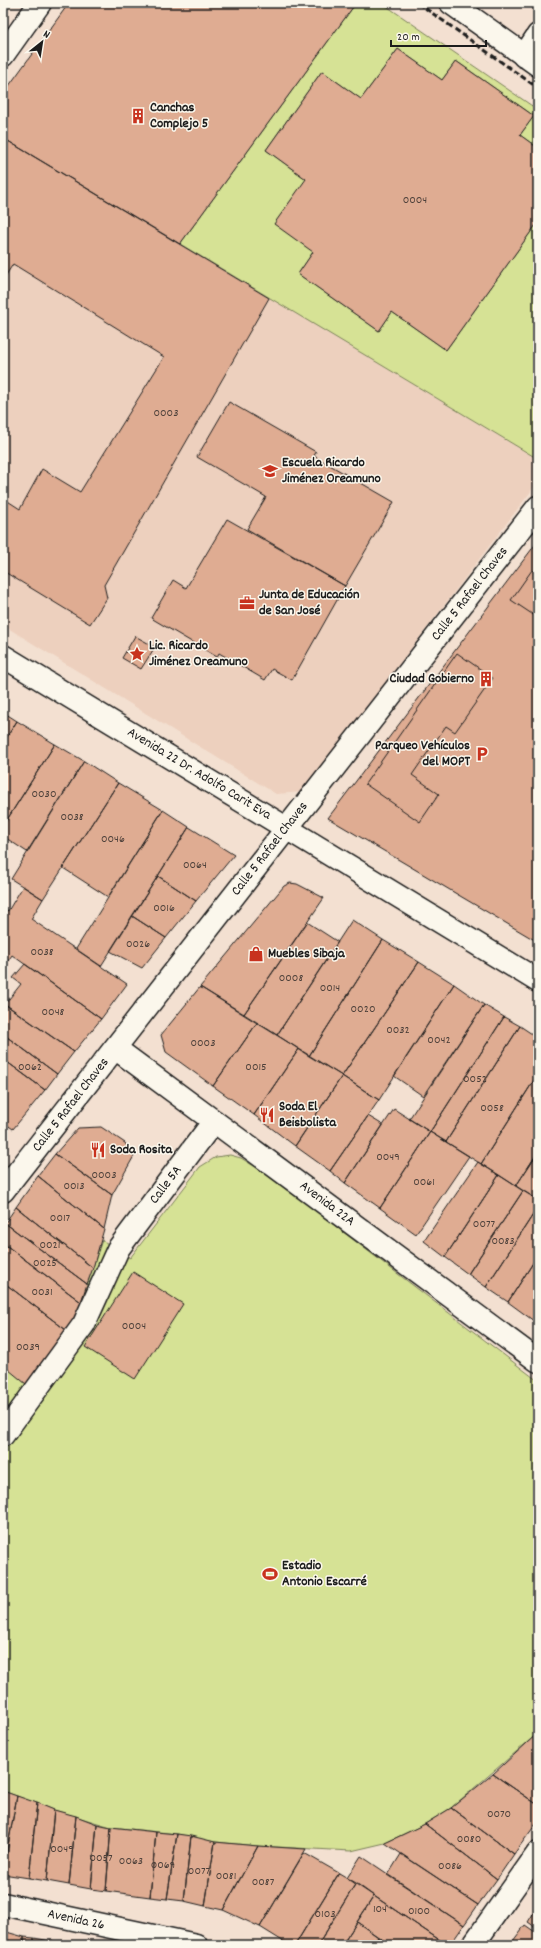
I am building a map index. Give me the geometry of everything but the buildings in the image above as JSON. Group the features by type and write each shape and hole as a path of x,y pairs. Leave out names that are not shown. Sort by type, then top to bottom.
{"street":[{"path":"3,55 40,3"},
{"path":"451,3 531,61 538,35"},
{"name":"Calle 5 Rafael Chaves","path":"3,1191 538,507"},
{"name":"Avenida 22 Dr. Adolfo Carit Eva","path":"3,656 538,981"},
{"name":"Avenida 22A","path":"115,1048 538,1361"},
{"name":"Calle 5A","path":"3,1435 84,1324 118,1250 214,1121"},
{"path":"473,1945 538,1854"},
{"name":"Avenida 26","path":"3,1904 196,1945"}],"shaded area":[{"name":"Escuela Ricardo Jiménez Oreamuno","path":"3,138 538,459 538,482 302,792 276,794 3,625"}],"green space":[{"path":"356,3 382,3 538,110 538,148 520,135 534,116 456,61 442,80 398,49 361,99 322,71 266,150 306,179 313,252 298,274 379,331 392,312 446,350 538,222 538,459 180,244"},
{"name":"Estadio Antonio Escarré","path":"230,1155 241,1158 270,1176 538,1381 538,1733 451,1808 425,1824 385,1843 351,1851 215,1842 177,1834 111,1827 54,1810 3,1791 3,1365 77,1315 102,1240 130,1258 200,1167 216,1157"}],"railway":[{"path":"418,3 538,88"}],"place":[{"name":"Canchas Complejo 5","path":"138,116"},
{"name":"Escuela Ricardo Jiménez Oreamuno","path":"270,471"},
{"name":"Junta de Educación de San José","path":"247,603"},
{"name":"Lic. Ricardo Jiménez Oreamuno","path":"137,654"},
{"name":"Ciudad Gobierno","path":"486,679"},
{"name":"Parqueo Vehículos del MOPT","path":"482,754"},
{"name":"Muebles Sibaja","path":"256,954"},
{"name":"Soda El Beisbolista","path":"267,1115"},
{"name":"Soda Rosita","path":"98,1150"},
{"name":"Estadio Antonio Escarré","path":"270,1574"}]}
